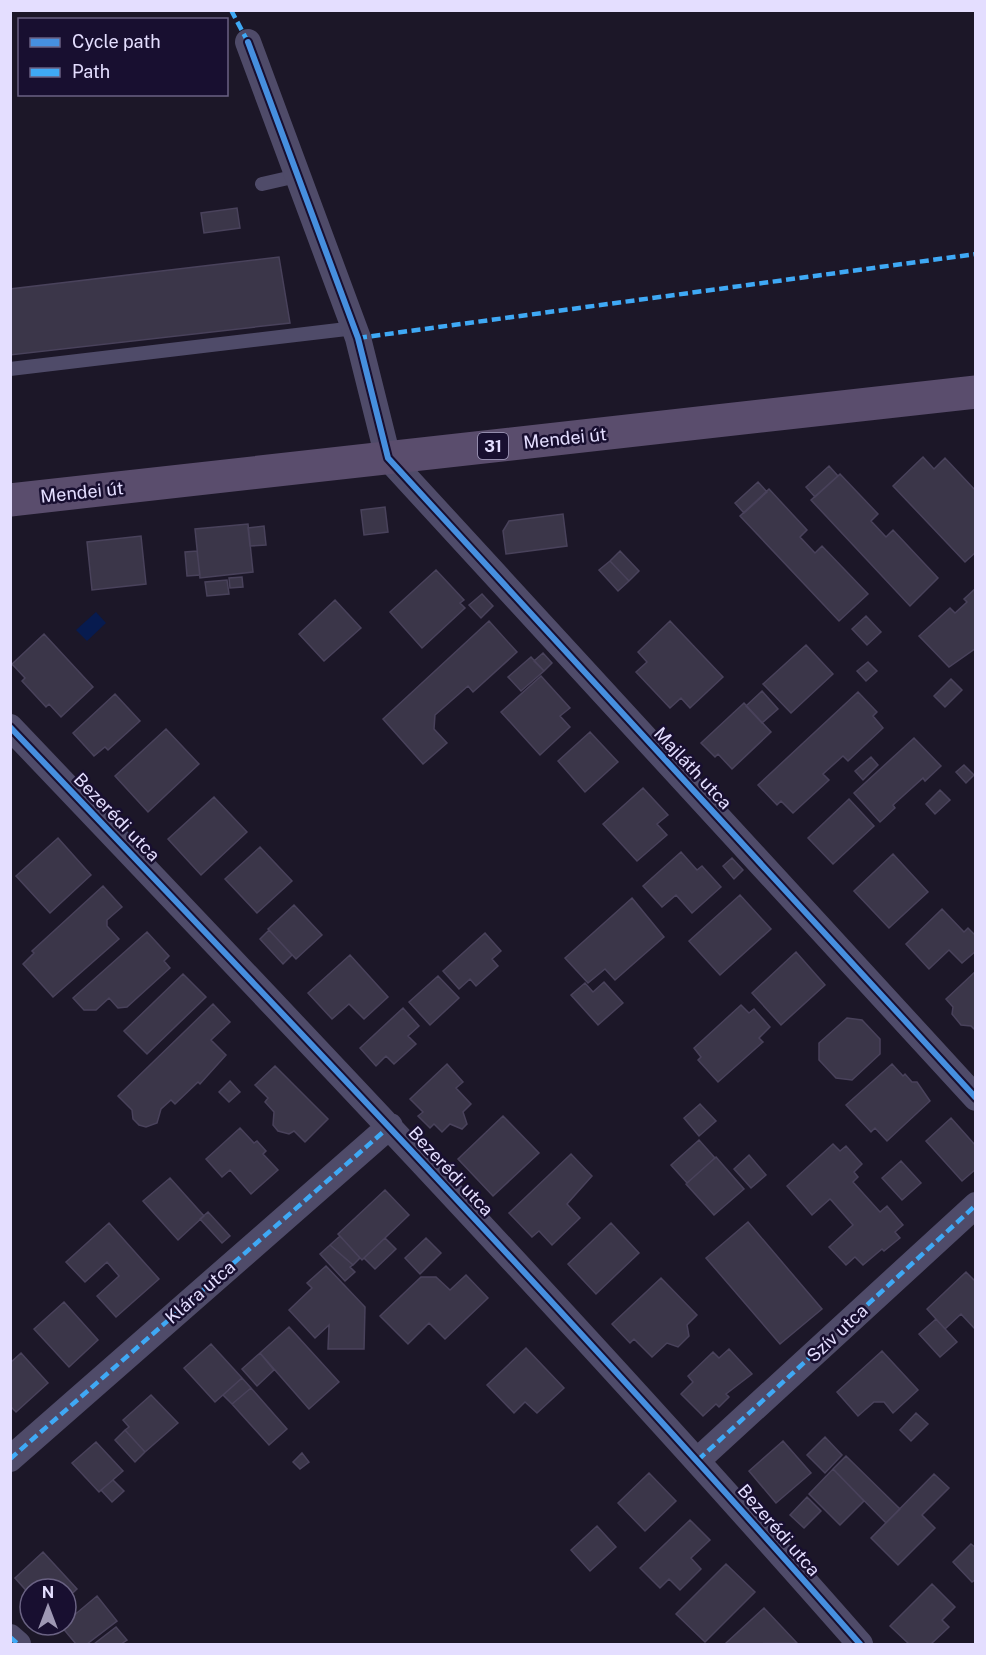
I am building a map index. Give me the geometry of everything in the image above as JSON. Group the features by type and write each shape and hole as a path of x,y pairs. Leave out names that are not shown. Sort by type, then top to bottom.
{"main road":[{"name":"Mendei út","path":"10,500 975,392"}],"street":[{"path":"248,42 355,328 388,458"},
{"name":"Majláth utca","path":"388,458 975,1098"},
{"name":"Bezerédi utca","path":"10,727 390,1126 698,1460 860,1644"},
{"name":"Klára utca","path":"10,1459 390,1126"},
{"name":"Szív utca","path":"698,1460 975,1205"},
{"path":"10,1637 18,1644"}],"lane":[{"path":"262,184 297,176"},
{"path":"10,369 355,328"}],"water":[{"path":"96,612 106,623 87,641 76,630"}],"building":[{"path":"237,208 240,228 204,233 201,213"},
{"path":"279,257 290,323 10,355 10,289"},
{"path":"923,457 934,469 945,458 976,491 976,552 965,562 893,486"},
{"path":"829,466 838,476 815,497 806,487"},
{"path":"840,474 878,514 871,521 886,537 893,530 938,578 910,606 811,500"},
{"path":"758,482 767,492 744,513 735,503"},
{"path":"769,489 807,530 800,537 815,553 822,546 868,594 839,621 740,516"},
{"path":"385,507 388,532 364,535 361,510"},
{"path":"563,514 567,546 506,554 503,531 509,521"},
{"path":"248,524 253,572 200,578 195,529"},
{"path":"264,526 266,545 250,546 248,528"},
{"path":"141,536 146,584 92,590 87,542"},
{"path":"197,551 200,575 187,576 185,552"},
{"path":"620,551 639,571 629,581 610,561"},
{"path":"610,561 629,581 618,591 599,570"},
{"path":"436,570 464,600 460,603 465,608 422,648 390,612"},
{"path":"242,577 243,587 230,588 229,578"},
{"path":"227,580 229,594 207,596 205,582"},
{"path":"976,588 976,648 949,667 919,636 950,608 955,613 967,602 964,599"},
{"path":"482,594 493,606 481,618 469,605"},
{"path":"335,600 361,628 324,661 299,634"},
{"path":"866,616 881,632 867,645 852,629"},
{"path":"489,621 517,652 473,692 468,686 435,715 434,729 447,743 423,764 383,719"},
{"path":"670,621 723,677 690,708 681,698 670,708 636,672 647,662 638,652"},
{"path":"44,634 93,687 61,717 49,704 46,707 22,681 25,678 12,664"},
{"path":"806,645 833,674 791,713 763,684"},
{"path":"543,653 552,663 544,671 534,661"},
{"path":"531,657 544,671 521,691 508,677"},
{"path":"868,662 877,671 866,681 857,671"},
{"path":"541,676 570,708 560,716 570,727 540,755 501,712"},
{"path":"951,679 962,690 945,707 934,696"},
{"path":"762,691 778,709 762,723 746,706"},
{"path":"858,692 877,712 873,716 883,728 848,761 843,756 823,774 829,780 793,813 781,801 777,805 758,785"},
{"path":"115,694 140,721 108,750 105,747 94,756 73,733"},
{"path":"744,703 771,732 732,769 718,754 715,757 701,743"},
{"path":"166,729 199,764 148,812 115,776"},
{"path":"590,732 618,762 585,792 558,761"},
{"path":"914,738 941,766 925,781 923,778 893,805 895,808 880,822 854,793"},
{"path":"871,757 878,765 863,780 855,771"},
{"path":"964,765 974,775 966,783 956,772"},
{"path":"643,788 668,815 657,824 667,835 637,861 603,824"},
{"path":"940,790 950,800 935,814 926,804"},
{"path":"214,797 247,832 201,875 168,839"},
{"path":"849,799 874,826 833,864 808,838"},
{"path":"58,838 91,875 50,913 16,876"},
{"path":"260,847 292,881 257,913 225,879"},
{"path":"681,852 697,870 702,866 721,887 692,913 676,895 662,907 643,886"},
{"path":"893,854 928,892 889,928 854,891"},
{"path":"732,858 743,870 734,879 723,866"},
{"path":"103,886 122,907 107,920 107,926 119,939 53,997 23,964 34,953 32,951"},
{"path":"740,895 771,929 720,975 689,941"},
{"path":"632,898 664,937 615,980 605,969 588,983 565,958"},
{"path":"294,905 322,935 296,959 268,929"},
{"path":"942,909 964,932 968,928 976,936 976,951 962,963 949,950 929,969 906,944"},
{"path":"269,930 292,955 283,964 260,939"},
{"path":"147,932 169,956 164,961 170,968 127,1007 118,1008 109,998 96,1010 84,1010 73,998"},
{"path":"485,933 501,951 492,959 498,966 476,986 470,979 459,989 443,971"},
{"path":"796,952 825,985 781,1025 752,993"},
{"path":"350,955 388,997 364,1019 349,1004 332,1019 308,993"},
{"path":"976,971 976,1031 971,1026 961,1025 952,1014 953,1007 946,999"},
{"path":"183,974 206,997 147,1054 124,1031"},
{"path":"438,976 459,998 430,1025 409,1002"},
{"path":"604,982 623,1003 598,1025 571,995 585,983 593,992"},
{"path":"213,1004 230,1022 211,1040 226,1055 200,1084 198,1082 175,1104 171,1100 161,1109 157,1123 146,1127 139,1125 133,1119 132,1110 118,1096"},
{"path":"741,1005 749,1013 754,1009 770,1027 759,1038 763,1042 718,1082 698,1060 701,1057 694,1048"},
{"path":"403,1008 419,1026 408,1036 416,1044 394,1064 386,1056 376,1066 360,1048"},
{"path":"847,1018 862,1020 880,1039 880,1054 852,1080 836,1078 819,1060 819,1043"},
{"path":"447,1064 463,1082 456,1088 471,1104 463,1112 467,1124 462,1129 450,1124 442,1132 434,1124 430,1128 418,1116 423,1112 410,1099"},
{"path":"892,1064 903,1076 905,1074 912,1082 917,1082 930,1101 887,1141 875,1128 871,1132 846,1105"},
{"path":"275,1066 328,1119 305,1142 294,1131 289,1134 278,1131 273,1125 274,1112 265,1102 268,1098 255,1085"},
{"path":"230,1081 240,1092 229,1102 219,1092"},
{"path":"700,1104 716,1121 699,1136 684,1118"},
{"path":"503,1116 539,1153 493,1196 458,1159"},
{"path":"951,1118 976,1146 976,1169 962,1181 926,1141"},
{"path":"240,1128 254,1143 257,1141 266,1151 263,1154 278,1170 251,1194 230,1170 222,1177 206,1159"},
{"path":"699,1140 715,1158 687,1183 671,1165"},
{"path":"833,1144 840,1151 846,1146 862,1164 854,1172 858,1177 853,1182 880,1212 887,1206 903,1225 895,1232 900,1238 863,1265 855,1257 846,1265 829,1247 853,1225 832,1201 830,1199 812,1215 787,1186"},
{"path":"571,1154 592,1176 567,1204 580,1218 552,1245 539,1231 532,1237 509,1213"},
{"path":"749,1155 766,1175 751,1188 734,1169"},
{"path":"716,1157 744,1189 714,1215 686,1184"},
{"path":"901,1161 921,1183 902,1200 882,1178"},
{"path":"170,1178 204,1216 178,1240 143,1201"},
{"path":"385,1190 409,1215 362,1260 338,1234"},
{"path":"208,1212 230,1236 222,1243 200,1219"},
{"path":"748,1222 822,1309 780,1344 706,1258"},
{"path":"109,1223 159,1279 116,1317 97,1296 119,1276 107,1262 85,1282 66,1262"},
{"path":"611,1223 639,1253 596,1294 568,1264"},
{"path":"340,1236 360,1258 353,1265 330,1245"},
{"path":"385,1238 396,1249 375,1269 364,1258"},
{"path":"426,1238 441,1253 420,1274 405,1258"},
{"path":"330,1245 353,1265 350,1267 355,1272 345,1281 320,1254"},
{"path":"326,1266 365,1307 364,1349 328,1349 329,1325 315,1338 289,1310 312,1288 307,1283"},
{"path":"966,1272 976,1282 976,1330 961,1314 945,1329 927,1309"},
{"path":"466,1275 488,1298 445,1339 429,1323 408,1344 380,1316 421,1277 436,1277 450,1290"},
{"path":"661,1278 697,1315 687,1325 689,1336 678,1347 667,1343 652,1357 634,1339 630,1343 612,1324"},
{"path":"64,1302 98,1340 69,1367 34,1329"},
{"path":"936,1319 957,1342 940,1357 919,1334"},
{"path":"289,1327 339,1382 309,1409 260,1353"},
{"path":"211,1344 242,1378 215,1402 184,1368"},
{"path":"526,1348 564,1388 537,1413 525,1402 514,1413 487,1385"},
{"path":"729,1349 752,1374 726,1394 729,1397 719,1407 716,1404 703,1416 681,1394 693,1382 688,1376 713,1352 719,1358"},
{"path":"882,1351 918,1390 893,1413 884,1402 874,1402 858,1416 837,1392"},
{"path":"21,1353 48,1383 16,1412 10,1406 10,1363"},
{"path":"260,1353 274,1370 257,1386 242,1369"},
{"path":"242,1378 251,1388 232,1404 223,1395"},
{"path":"251,1388 287,1429 269,1445 232,1404"},
{"path":"151,1395 178,1423 145,1452 125,1430 129,1427 123,1420"},
{"path":"916,1413 928,1424 911,1441 900,1430"},
{"path":"125,1430 145,1452 135,1462 115,1440"},
{"path":"825,1437 842,1455 825,1473 807,1455"},
{"path":"783,1441 811,1473 776,1503 749,1471"},
{"path":"96,1442 123,1471 99,1492 72,1463"},
{"path":"302,1453 309,1462 300,1469 293,1462"},
{"path":"846,1456 900,1509 886,1523 833,1469"},
{"path":"833,1469 864,1501 840,1525 809,1494"},
{"path":"649,1473 676,1501 645,1531 618,1503"},
{"path":"934,1474 949,1488 922,1515 935,1528 898,1565 871,1538"},
{"path":"113,1480 124,1491 112,1502 101,1490"},
{"path":"807,1497 821,1511 804,1528 790,1515"},
{"path":"690,1520 710,1540 691,1558 701,1569 680,1590 669,1579 660,1588 640,1568"},
{"path":"597,1526 616,1547 590,1571 571,1550"},
{"path":"971,1544 976,1548 976,1579 972,1582 953,1562"},
{"path":"43,1552 66,1577 18,1577 18,1581 15,1578"},
{"path":"726,1564 755,1592 705,1642 676,1614"},
{"path":"932,1584 955,1607 942,1620 949,1627 931,1644 909,1644 890,1626"},
{"path":"97,1596 117,1621 87,1644 76,1644 70,1637 78,1637 78,1612"},
{"path":"764,1608 797,1643 725,1644"},
{"path":"116,1627 127,1640 121,1644 94,1644"}],"marked path":[{"path":"231,10 248,42"},
{"path":"358,338 976,254"},
{"path":"10,1459 390,1126"},
{"path":"698,1460 976,1205"},
{"path":"10,1637 18,1644"}],"cycle path":[{"path":"248,42 358,338 388,458 976,1098"},
{"path":"10,727 333,1067 546,1296 860,1644"}]}
